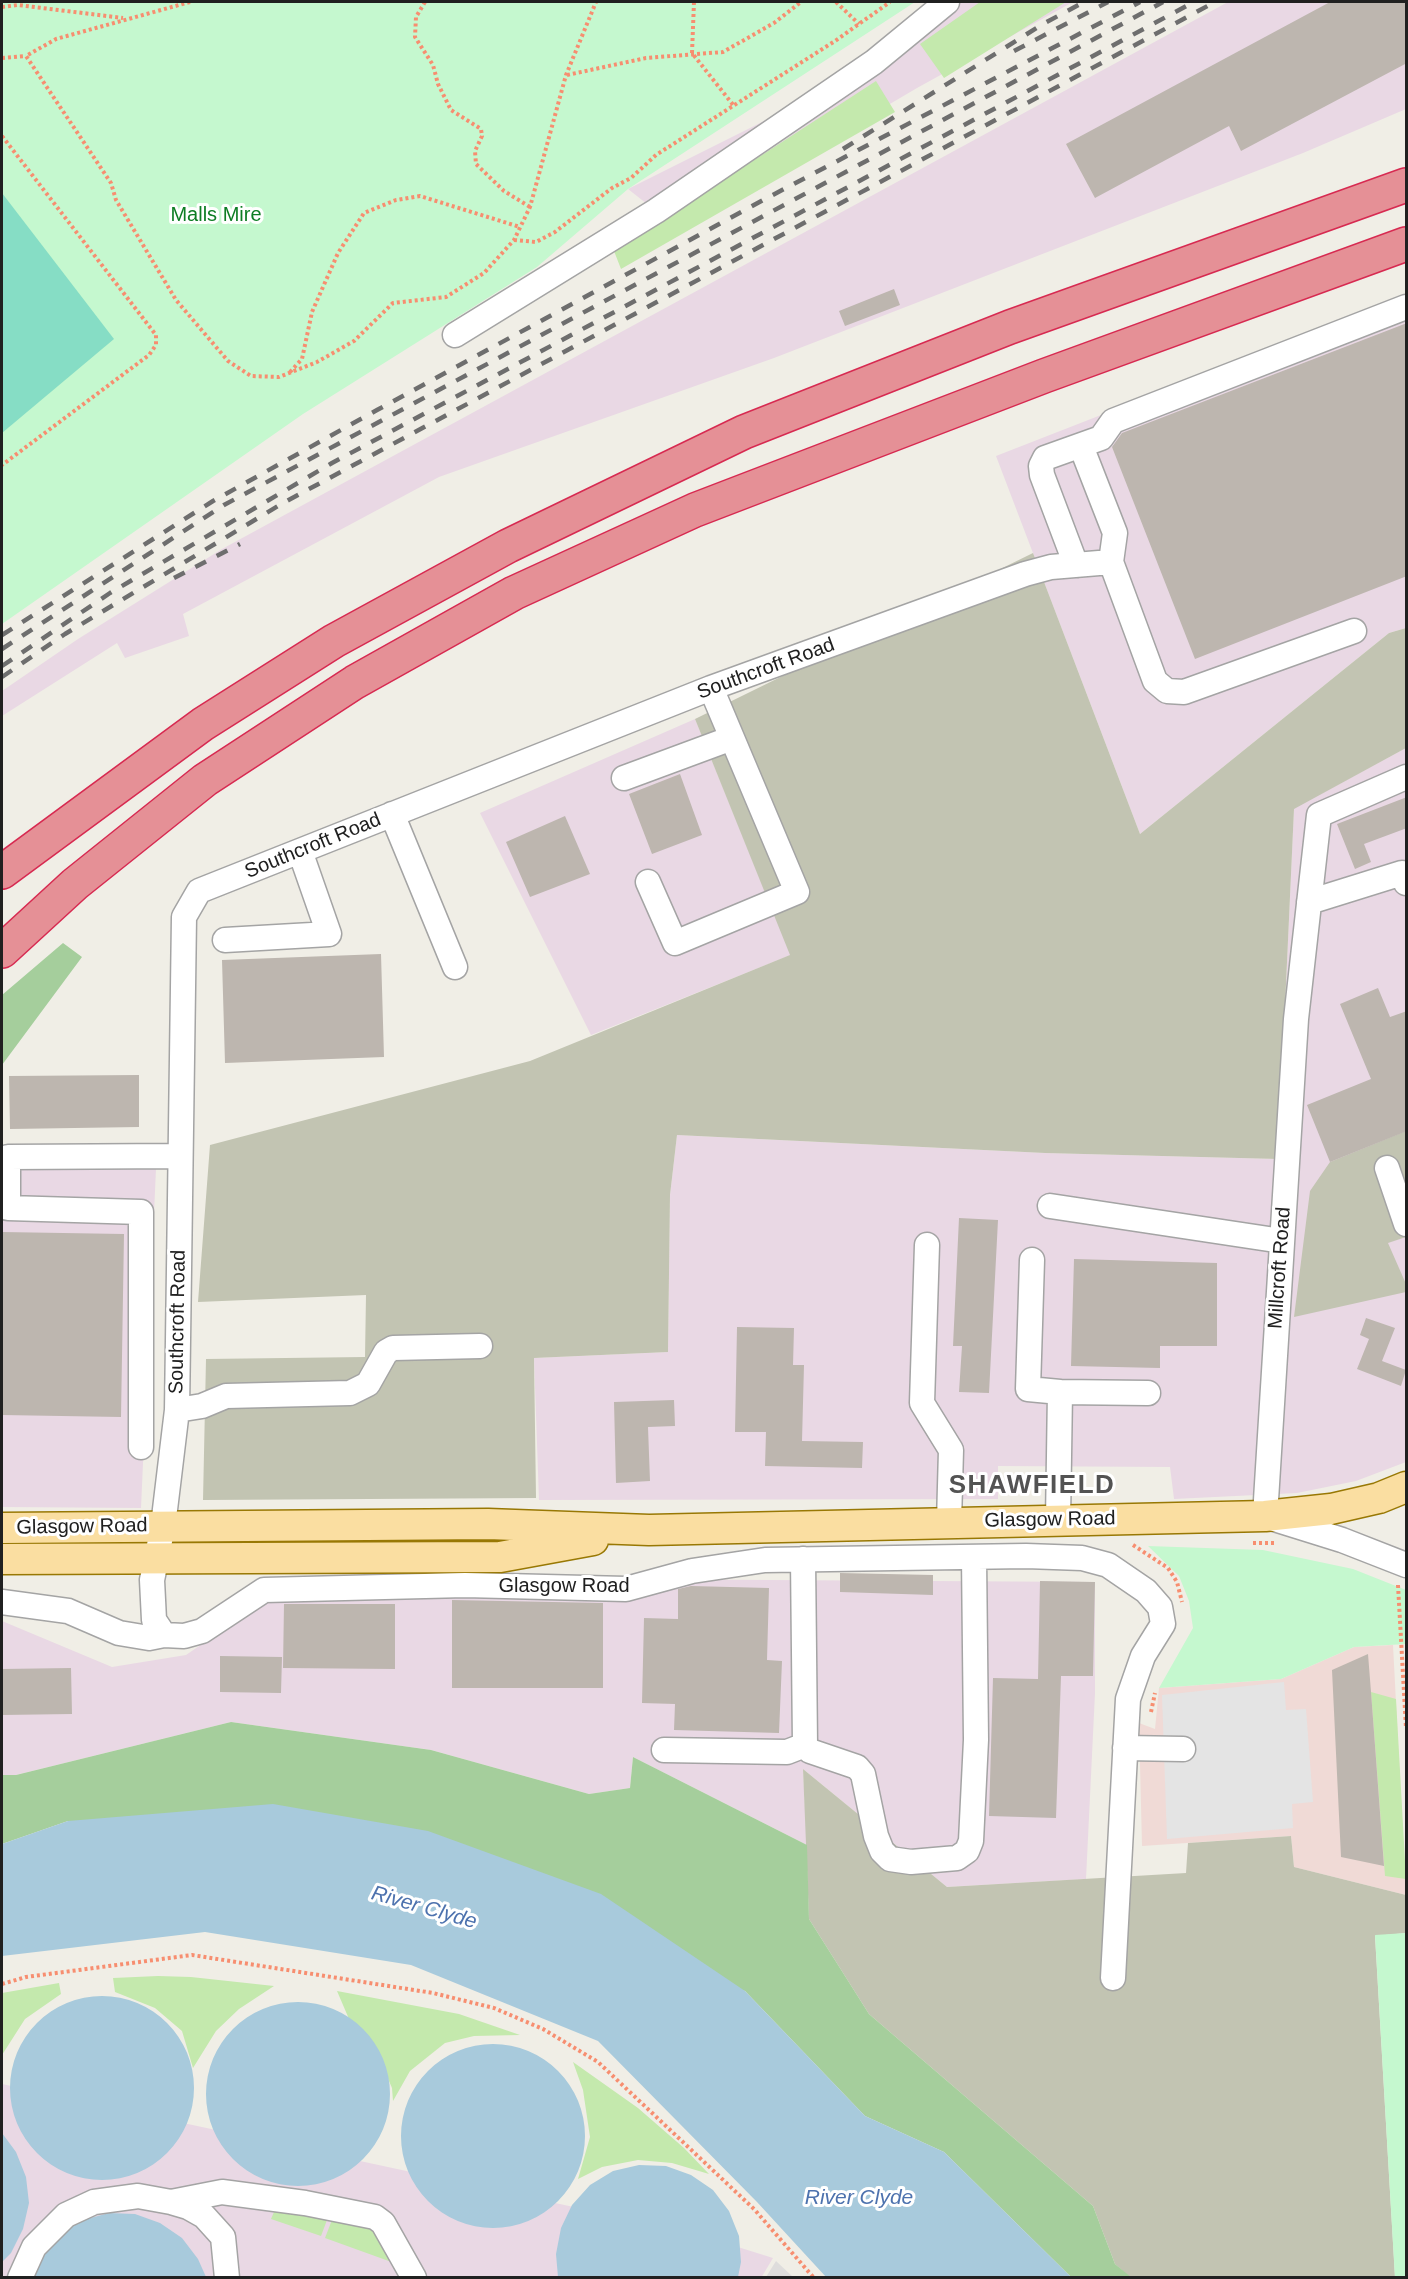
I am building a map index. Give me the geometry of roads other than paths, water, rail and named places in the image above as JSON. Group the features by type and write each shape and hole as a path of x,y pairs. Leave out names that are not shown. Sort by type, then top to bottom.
{"highway":[{"path":"2,872 203,724 334,641 508,546 744,432 1010,327 1407,184"},
{"path":"2,951 75,884 205,780 355,682 514,593 695,510 1044,376 1407,244"}],"main road":[{"path":"1265,1516 1331,1509 1379,1498 1407,1487"},
{"name":"Glasgow Road","path":"2,1528 488,1524 649,1530 1265,1516"},
{"name":"Glasgow Road","path":"2,1558 500,1557 649,1530"}],"street":[{"path":"455,335 656,211 873,62 947,2"},
{"path":"1076,565 1041,466 1045,458 1055,452 1081,446 1101,438 1113,421 1407,307"},
{"path":"1081,446 1115,533 1111,562 1155,681 1167,691 1184,692 1353,631"},
{"name":"Southcroft Road","path":"164,1526 177,1410 184,917 199,891 711,688 1025,574 1051,567 1111,562"},
{"path":"648,882 675,943 796,892 711,688"},
{"path":"624,778 732,738"},
{"name":"Millcroft Road","path":"1265,1516 1296,1019 1319,815 1407,777"},
{"path":"392,814 455,967"},
{"path":"225,940 329,934 300,851"},
{"path":"1309,902 1402,873 1407,883"},
{"path":"141,1448 141,1212 5,1209 8,1157 180,1156"},
{"path":"1387,1168 1407,1224"},
{"path":"1050,1206 1282,1241"},
{"path":"927,1245 922,1403 951,1450 949,1522"},
{"path":"1032,1260 1028,1389 1060,1392 1148,1393"},
{"path":"141,1335 178,1335"},
{"path":"177,1410 202,1406 226,1396 350,1393 368,1384 386,1352 393,1348 480,1346"},
{"path":"1058,1520 1060,1392"},
{"name":"Glasgow Road","path":"1265,1516 1402,1571"},
{"name":"Glasgow Road","path":"164,1526 152,1580 154,1620 164,1635"},
{"path":"803,1559 805,1745 810,1751 857,1767 863,1774 876,1836 882,1851 890,1859 911,1862 957,1858 967,1851 973,1819 976,1740 974,1557"},
{"name":"Glasgow Road","path":"2,1602 68,1611 119,1633 149,1638 164,1635 184,1636 202,1631 264,1590 465,1585 626,1589 692,1570 765,1560 1082,1558 1108,1565 1146,1591 1160,1606 1163,1624 1143,1656 1128,1699 1113,1978"},
{"path":"664,1750 788,1752 805,1745"},
{"path":"1125,1748 1183,1749"},
{"path":"171,2202 222,2192 305,2203 375,2217 383,2223 414,2277"},
{"path":"20,2277 34,2247 66,2215 94,2202 138,2196 188,2207 204,2216 223,2237 227,2277"}],"water":[{"name":"River Clyde","path":"273,1804 428,1831 601,1894 745,1991 865,2116 944,2152 1071,2277 826,2277 757,2202 598,2041 411,1965 205,1932 2,1956 2,1844 68,1821"},
{"path":"102,1996 137,2003 153,2011 167,2023 179,2037 187,2053 194,2088 187,2123 179,2139 167,2153 153,2165 137,2173 102,2180 67,2173 51,2165 37,2153 25,2139 17,2123 10,2088 17,2053 25,2037 37,2023 51,2011 67,2003"},
{"path":"298,2002 333,2009 349,2017 363,2029 375,2043 383,2059 390,2094 383,2129 375,2145 363,2159 349,2171 333,2179 298,2186 263,2179 247,2171 233,2159 221,2145 213,2129 206,2094 213,2059 221,2043 233,2029 247,2017 263,2009"},
{"path":"493,2044 528,2051 544,2059 558,2071 570,2085 578,2101 585,2136 578,2171 570,2187 558,2201 544,2213 528,2221 493,2228 458,2221 442,2213 428,2201 416,2187 408,2171 401,2136 408,2101 416,2085 428,2071 442,2059 458,2051"},
{"path":"2,2133 16,2152 26,2177 29,2203 23,2229 11,2253 2,2262"},
{"path":"639,2165 666,2166 691,2175 713,2190 729,2211 739,2236 741,2262 738,2277 558,2277 556,2254 561,2228 572,2205 590,2185 613,2171"},
{"path":"109,2213 135,2214 160,2223 182,2238 198,2259 206,2277 30,2278 42,2253 60,2234 83,2220"}],"railway":[{"path":"843,149 1043,24 1084,2"},
{"path":"1014,51 1108,2"},
{"path":"2,635 213,501 767,198 1140,2"},
{"path":"2,649 224,505 1163,2"},
{"path":"2,666 110,593 332,463 1194,2"},
{"path":"2,677 65,634 283,503 1215,2"},
{"path":"174,578 240,544"}],"district":[{"name":"SHAWFIELD","path":"1032,1486"}],"park label":[{"name":"Malls Mire","path":"216,215"}]}
